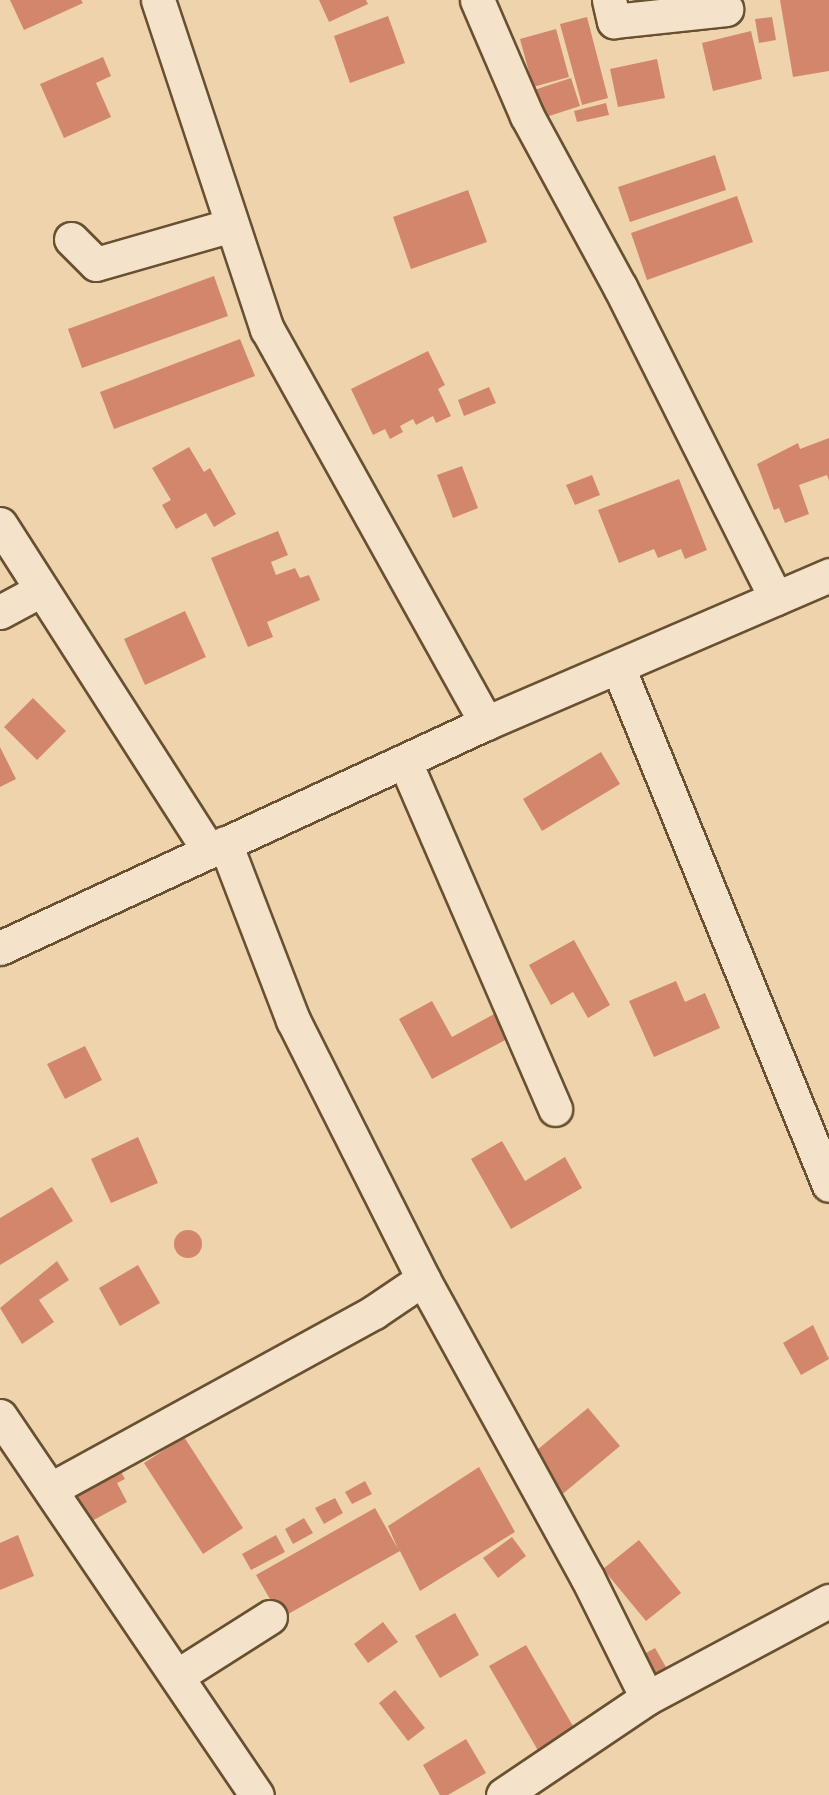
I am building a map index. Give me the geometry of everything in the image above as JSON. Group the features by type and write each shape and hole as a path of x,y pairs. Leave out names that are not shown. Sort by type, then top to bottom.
{"street":[{"path":"158,0 267,329 486,723"},
{"path":"477,0 527,116 620,287 776,598"},
{"path":"608,0 614,21 726,9"},
{"path":"71,239 96,264 232,225"},
{"path":"0,524 41,590 217,847 293,1020 424,1279 587,1577 647,1698"},
{"path":"0,948 486,723 829,575"},
{"path":"0,612 41,590"},
{"path":"618,667 829,1185"},
{"path":"405,762 555,1109"},
{"path":"51,1489 374,1312 424,1279"},
{"path":"0,1416 257,1795"},
{"path":"503,1795 647,1698 829,1601"},
{"path":"177,1676 270,1617"}],"building":[{"path":"10,0 81,0 83,3 24,30"},
{"path":"319,0 366,0 368,4 329,22"},
{"path":"780,0 829,0 829,71 793,77"},
{"path":"388,16 405,63 350,83 334,36"},
{"path":"587,17 608,98 582,105 560,24"},
{"path":"772,17 776,40 759,43 755,19"},
{"path":"556,29 569,77 533,87 520,39"},
{"path":"751,31 762,79 713,91 702,43"},
{"path":"103,57 111,76 96,83 111,117 64,138 40,84"},
{"path":"657,59 665,98 618,107 610,69"},
{"path":"571,78 580,106 543,118 534,90"},
{"path":"606,103 609,115 577,122 574,111"},
{"path":"715,155 726,190 630,222 618,187"},
{"path":"468,190 487,242 411,269 393,217"},
{"path":"737,196 753,242 647,280 631,233"},
{"path":"214,276 228,316 82,368 68,329"},
{"path":"240,339 255,376 114,429 100,392"},
{"path":"428,351 445,385 438,389 451,416 436,423 433,416 416,425 413,419 400,426 403,432 390,439 385,429 373,435 351,389"},
{"path":"489,387 496,403 464,416 458,400"},
{"path":"829,438 829,481 827,475 799,485 809,514 785,523 779,508 774,510 757,464 798,443 800,449"},
{"path":"189,447 204,472 210,468 236,514 214,527 206,513 176,529 162,505 171,500 152,468"},
{"path":"462,466 478,508 453,518 437,475"},
{"path":"592,475 600,495 575,505 566,485"},
{"path":"679,479 707,550 685,559 681,549 658,558 654,549 619,563 598,510"},
{"path":"278,531 288,555 271,562 276,575 295,568 300,578 309,575 320,600 267,622 273,637 248,647 211,558"},
{"path":"185,611 206,657 145,685 124,639"},
{"path":"33,698 66,731 37,760 4,727"},
{"path":"0,747 16,779 0,787"},
{"path":"601,752 620,784 542,831 523,799"},
{"path":"574,940 610,1005 588,1018 573,992 551,1005 529,965"},
{"path":"676,981 685,1002 705,993 720,1028 654,1057 629,1001"},
{"path":"432,1001 452,1037 496,1013 509,1038 432,1079 399,1019"},
{"path":"85,1046 102,1080 65,1099 47,1064"},
{"path":"138,1137 158,1183 111,1203 91,1159"},
{"path":"502,1141 525,1181 565,1157 582,1188 511,1229 471,1159"},
{"path":"52,1187 73,1221 0,1265 0,1218"},
{"path":"188,1230 198,1234 202,1244 198,1254 188,1258 178,1254 174,1244 178,1234"},
{"path":"57,1261 69,1280 39,1300 54,1322 22,1344 0,1308"},
{"path":"138,1265 160,1303 120,1326 99,1288"},
{"path":"813,1325 829,1359 801,1375 783,1343"},
{"path":"588,1408 620,1446 559,1497 526,1459"},
{"path":"184,1437 243,1528 203,1554 144,1463"},
{"path":"115,1461 125,1479 117,1483 127,1502 90,1522 70,1486"},
{"path":"479,1467 515,1532 420,1591 400,1551 281,1618 256,1575 375,1508 398,1549 388,1526"},
{"path":"365,1481 372,1494 352,1504 345,1492"},
{"path":"335,1498 343,1513 324,1524 315,1508"},
{"path":"304,1518 313,1533 293,1544 285,1529"},
{"path":"18,1535 34,1576 0,1590 0,1543"},
{"path":"276,1535 285,1552 251,1570 242,1554"},
{"path":"512,1537 526,1556 498,1578 483,1558"},
{"path":"639,1540 681,1593 646,1621 603,1569"},
{"path":"455,1613 479,1655 440,1678 415,1636"},
{"path":"383,1622 398,1642 368,1663 354,1644"},
{"path":"526,1645 577,1733 540,1754 489,1666"},
{"path":"655,1648 678,1688 619,1668"},
{"path":"395,1690 425,1728 408,1741 379,1703"},
{"path":"466,1739 486,1773 448,1795 440,1795 423,1765"}]}
